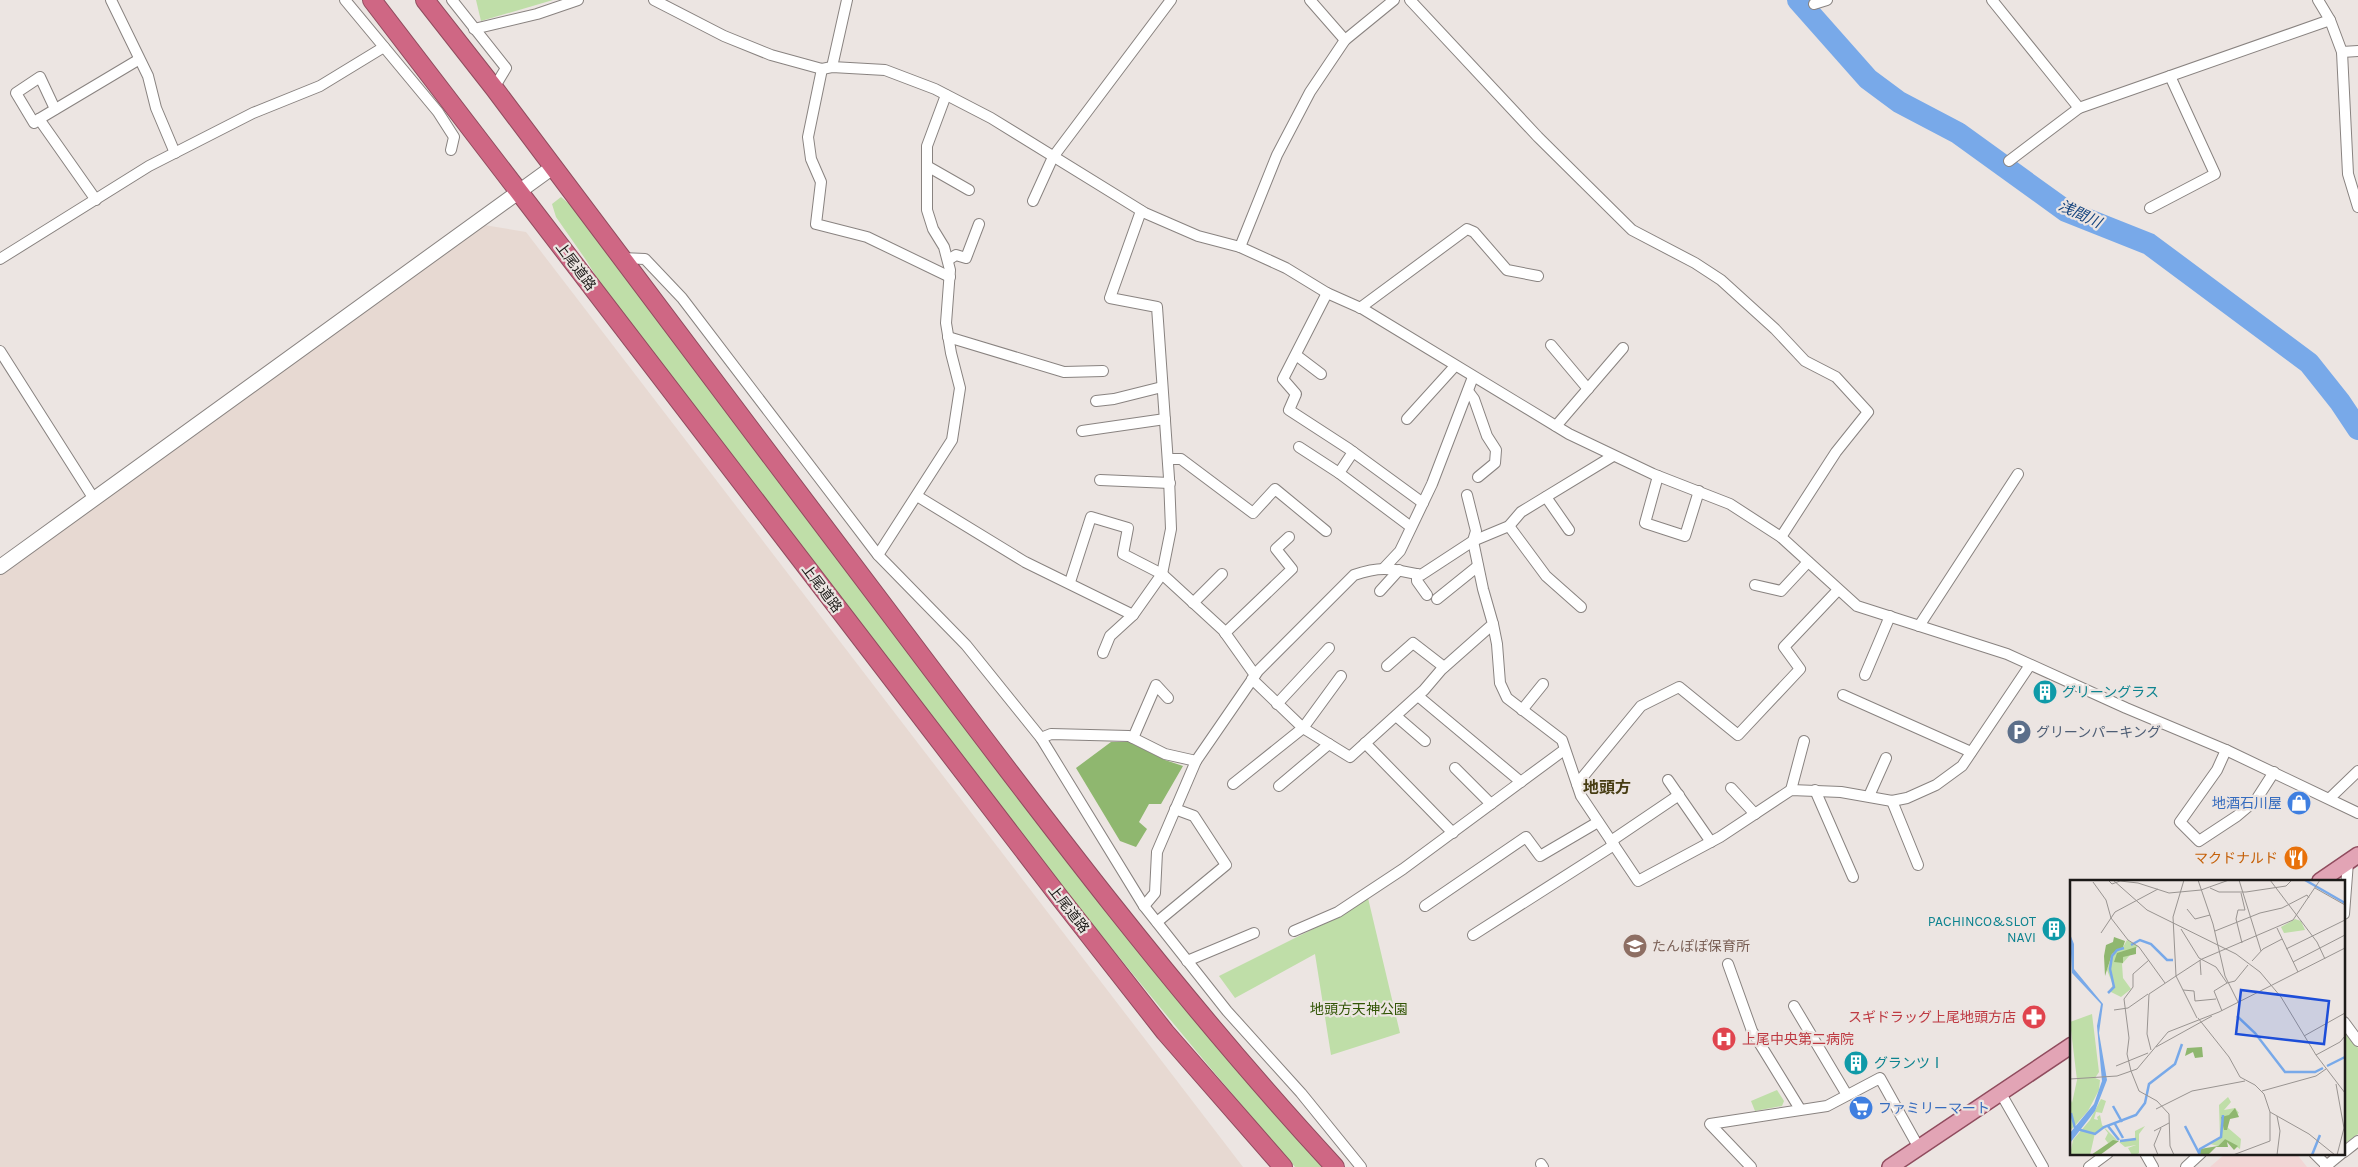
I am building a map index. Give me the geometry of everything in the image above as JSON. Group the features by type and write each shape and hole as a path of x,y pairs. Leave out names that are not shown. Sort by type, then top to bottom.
{"highway":[{"name":"上尾道路","path":"372,0 445,107 519,191 1071,913 1165,1032 1283,1167"},
{"path":"425,0 494,88 1043,817 1202,1015 1284,1112 1335,1167"}],"main road":[{"path":"2321,880 2353,858"},
{"path":"1890,1167 2070,1046"}],"street":[{"path":"110,0 138,60 148,76 156,108 175,152"},
{"path":"345,0 384,47 445,107 454,137 451,150"},
{"path":"452,0 506,68 494,88"},
{"path":"474,29 537,14 578,0"},
{"path":"654,0 771,55 828,68 885,70 946,94 991,118 1141,211 1198,236 1240,247 1286,268 1327,293 1360,308 1556,426 1613,456 1730,504 1781,537 1857,606 2007,654 2126,708 2226,750 2358,813"},
{"path":"847,0 808,137 811,159 821,182 816,224 867,237 950,277"},
{"path":"1033,201 1053,157 1171,0"},
{"path":"1310,0 1345,40"},
{"path":"1240,247 1277,155 1310,92 1345,40 1394,0"},
{"path":"1410,0 1538,137 1632,230 1695,263 1721,280 1775,329 1806,362 1836,377 1868,412 1836,452 1781,537"},
{"path":"1814,4 1827,0"},
{"path":"1992,0 2079,108"},
{"path":"2318,0 2330,20 2342,52 2348,174 2358,206"},
{"path":"2009,161 2079,108 2330,20"},
{"path":"0,259 149,166 253,113 320,86 384,47"},
{"path":"2342,52 2358,51"},
{"path":"55,109 40,77 16,94 34,123 138,60"},
{"path":"2150,208 2215,174 2170,76"},
{"path":"878,555 952,440 960,388 946,323 950,277 948,260 944,247 933,229 927,210 927,146 946,94"},
{"path":"40,119 96,200"},
{"path":"927,166 969,190"},
{"path":"0,567 552,167"},
{"path":"1103,653 1110,636 1133,615 1162,574 1171,529 1170,483 1157,306 1110,298 1141,211"},
{"path":"948,260 956,255 966,258 979,224"},
{"path":"1360,308 1467,229 1474,232 1507,270 1538,276"},
{"path":"622,258 645,259 682,298 878,555 966,645 1041,738 1144,906 1227,1012 1301,1093 1361,1167"},
{"path":"1327,293 1283,379 1296,394 1289,410 1353,452 1422,503"},
{"path":"948,337 1064,372 1103,371"},
{"path":"1551,345 1588,389"},
{"path":"1556,426 1623,348"},
{"path":"0,351 94,499"},
{"path":"1296,355 1321,374"},
{"path":"1407,419 1455,366"},
{"path":"1384,568 1400,551 1422,503 1473,377"},
{"path":"1096,401 1114,399 1162,387"},
{"path":"1468,391 1474,399 1487,436 1496,450 1495,462 1478,477"},
{"path":"1082,431 1165,419"},
{"path":"1301,462 1303,449 1339,473 1411,527"},
{"path":"1339,473 1353,452"},
{"path":"1144,906 1155,893 1157,852 1196,761 1253,677 1354,576 1373,569 1384,568 1421,575 1473,541 1509,526 1521,512 1613,456"},
{"path":"1168,459 1181,459 1253,513 1275,489 1326,532"},
{"path":"1919,626 2018,474"},
{"path":"1658,476 1644,523 1685,536 1699,490"},
{"path":"1100,480 1170,483"},
{"path":"1467,495 1469,510 1476,532 1473,541 1478,566 1497,644 1500,683 1507,698 1562,740 1581,796 1638,881 1711,842 1791,790 1841,792 1892,802 1907,798 1936,785 1962,766 2030,665"},
{"path":"917,496 1025,562 1070,582 1133,615"},
{"path":"1546,497 1569,530"},
{"path":"1070,582 1091,518 1128,528 1123,554 1162,574 1225,633 1253,677 1277,704 1303,728 1350,757 1418,696 1444,667 1492,624"},
{"path":"1509,526 1546,576 1581,607"},
{"path":"1225,633 1292,569 1276,549 1288,537"},
{"path":"1755,584 1781,591 1808,562"},
{"path":"1417,574 1417,581 1432,597 1478,566"},
{"path":"1380,591 1400,570"},
{"path":"1193,603 1222,574"},
{"path":"1577,784 1641,706 1679,687 1738,736 1800,669 1784,647 1838,590"},
{"path":"1865,675 1890,616"},
{"path":"1387,666 1413,643 1444,667"},
{"path":"1277,704 1328,648"},
{"path":"1233,784 1303,728 1341,676"},
{"path":"1522,710 1543,684"},
{"path":"1133,738 1156,685 1168,698"},
{"path":"1843,695 1971,752"},
{"path":"1418,696 1521,782"},
{"path":"1396,716 1425,742"},
{"path":"1041,738 1050,734 1129,736 1165,754 1196,761"},
{"path":"1791,790 1804,741"},
{"path":"1279,786 1329,744"},
{"path":"1365,744 1453,833"},
{"path":"1294,931 1338,912 1403,869 1564,750"},
{"path":"2226,750 2217,770 2180,822 2199,841 2237,816 2256,800 2274,772"},
{"path":"1869,796 1886,758"},
{"path":"1455,768 1491,804"},
{"path":"2330,798 2358,771"},
{"path":"1668,780 1711,842"},
{"path":"1731,788 1755,814"},
{"path":"1815,790 1853,877"},
{"path":"1473,935 1612,843 1679,795"},
{"path":"1892,802 1918,865"},
{"path":"1157,922 1226,865 1194,816 1175,809"},
{"path":"1425,906 1526,837 1540,856 1598,822"},
{"path":"2346,902 2353,858"},
{"path":"1188,961 1254,933"},
{"path":"1728,964 1752,1031 1800,1109"},
{"path":"1794,1006 1847,1095"},
{"path":"2346,1025 2358,1041"},
{"path":"1751,1167 1710,1124 1826,1106 1880,1078 1919,1148"},
{"path":"2000,1092 2043,1167"},
{"path":"2346,1150 2358,1141"},
{"path":"2089,1167 2107,1154"},
{"path":"2146,1154 2153,1167"},
{"path":"2186,1167 2200,1154"},
{"path":"2315,1154 2326,1167 2341,1154"}],"shaded area":[{"path":"484,225 526,232 1243,1167 0,1167 0,572"},
{"path":"2225,1154 2297,1154 2307,1167 2210,1167"}],"green space":[{"path":"476,0 553,0 481,21"},
{"path":"561,197 574,208 1329,1167 1295,1167 1118,956 1032,849 613,304 586,260 556,217 552,204"},
{"path":"1111,742 1129,742 1165,760 1183,766 1161,804 1149,804 1139,822 1147,829 1136,847 1120,841 1076,768"},
{"name":"地頭方天神公園","path":"1368,898 1400,1033 1331,1055 1315,954 1235,998 1219,976 1341,915"},
{"path":"2346,1032 2358,1048 2358,1134 2346,1143"},
{"path":"1777,1090 1784,1101 1782,1106 1755,1111 1751,1101"}],"waterway":[{"name":"浅間川","path":"1798,0 1868,79 1899,102 1958,133 2066,211 2149,244 2309,363 2340,402 2358,429"}],"place":[{"name":"グリーングラス","path":"2045,692"},
{"name":"グリーンパーキング","path":"2019,732"},
{"name":"地酒石川屋","path":"2299,803"},
{"name":"マクドナルド","path":"2296,858"},
{"name":"PACHINCO&SLOT NAVI","path":"2054,929"},
{"name":"たんぽぽ保育所","path":"1635,946"},
{"name":"スギドラッグ上尾地頭方店","path":"2034,1017"},
{"name":"上尾中央第二病院","path":"1724,1039"},
{"name":"グランツⅠ","path":"1856,1063"},
{"name":"ファミリーマート","path":"1861,1108"}],"district":[{"name":"地頭方","path":"1607,787"}]}
